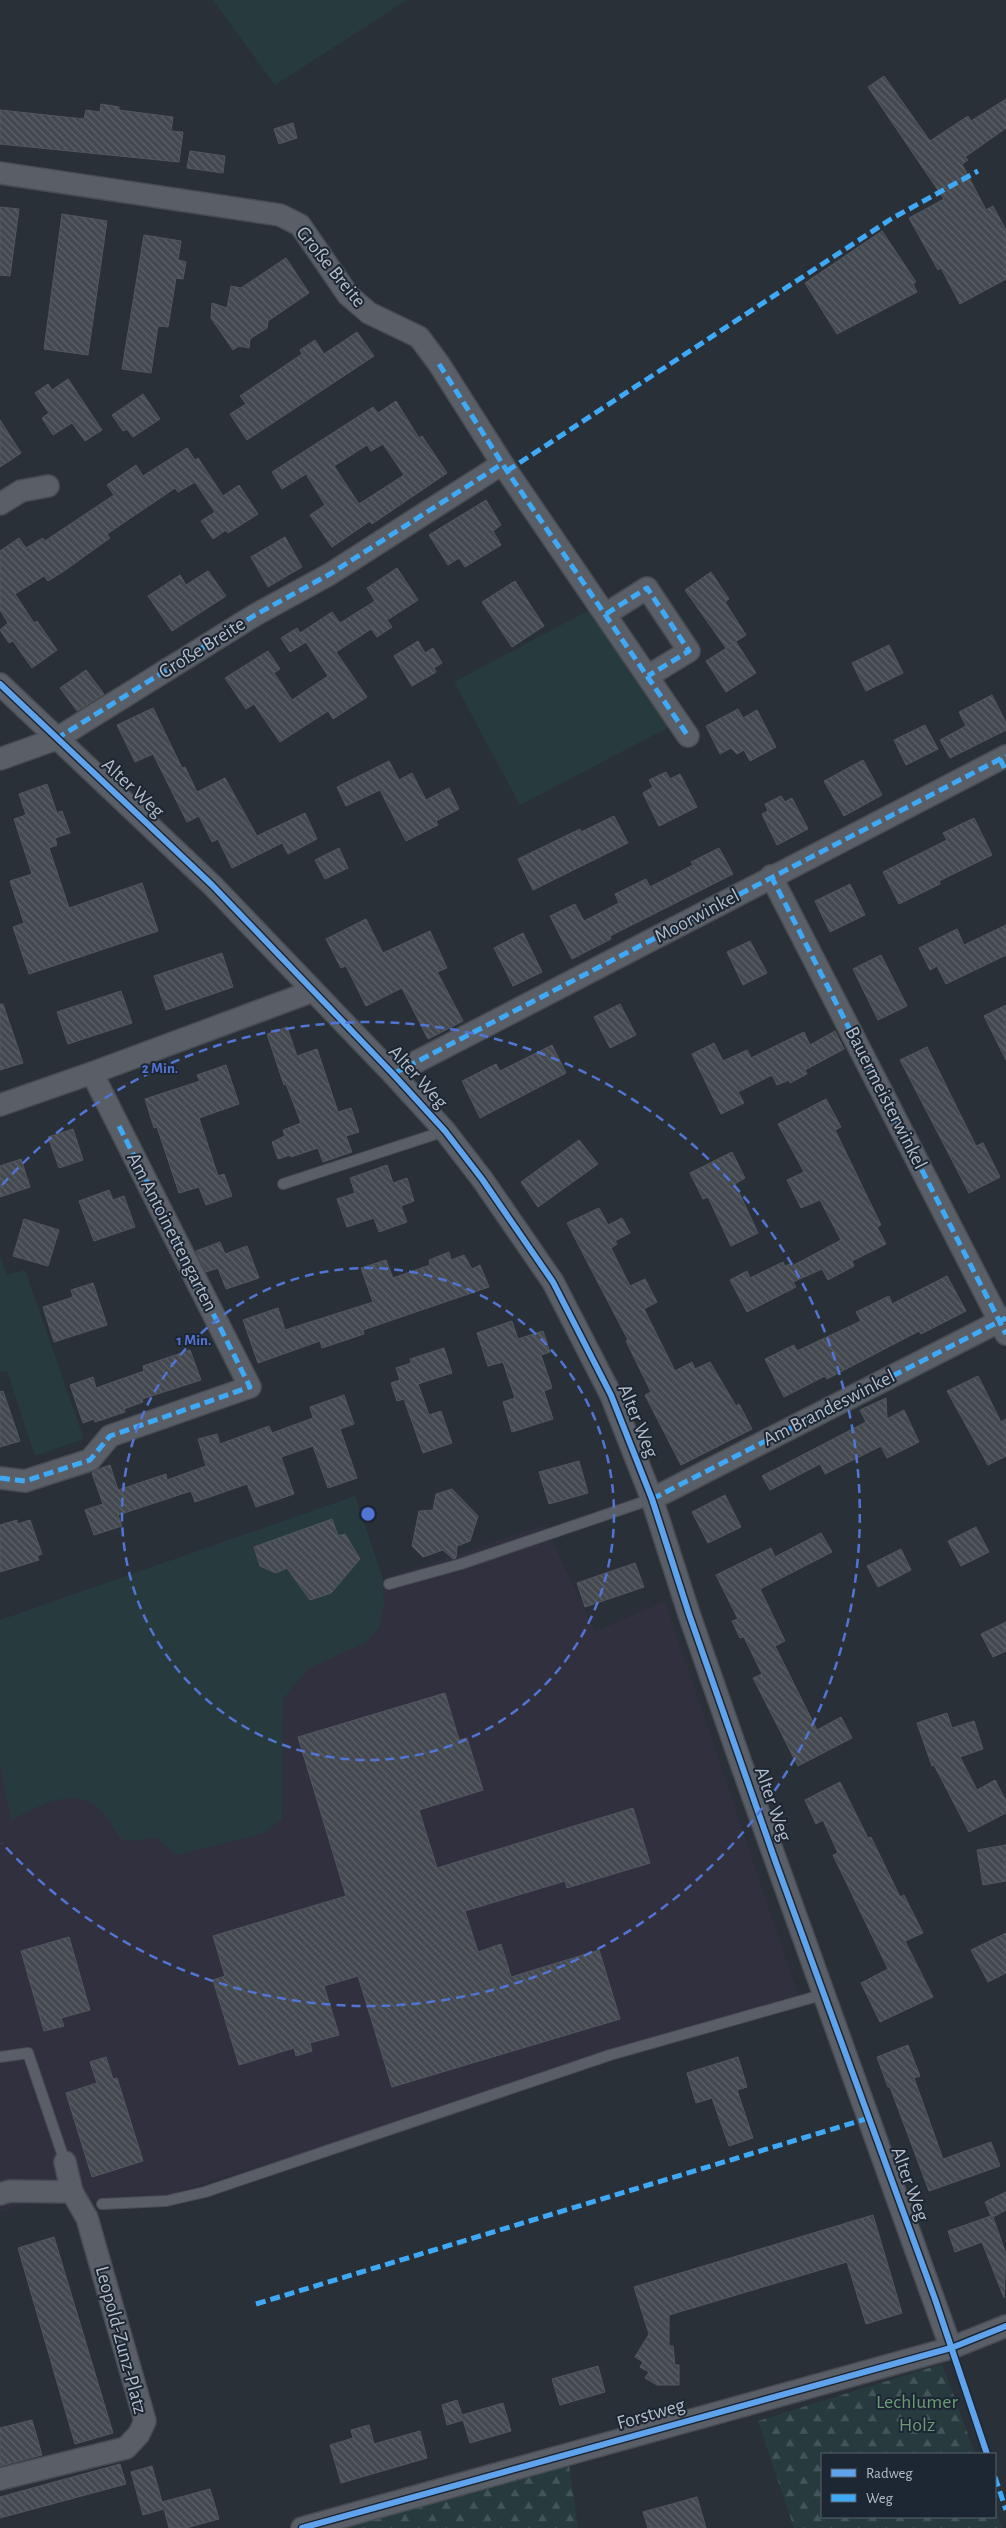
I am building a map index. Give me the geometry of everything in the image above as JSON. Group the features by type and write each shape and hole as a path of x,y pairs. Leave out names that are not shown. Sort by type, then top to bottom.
{"street":[{"name":"Große Breite","path":"0,173 280,215 300,225 348,295 369,313 419,337 439,364 502,464 688,736"},
{"name":"Große Breite","path":"0,758 56,740 255,615 330,574 502,464"},
{"path":"0,504 21,491 48,486"},
{"path":"606,614 647,588 689,651 648,676"},
{"name":"Alter Weg","path":"0,684 56,740 205,878 393,1074 445,1131 482,1179 553,1282 611,1395 652,1499 689,1614 951,2348"},
{"name":"Moorwinkel","path":"393,1074 771,876 1004,762"},
{"name":"Bauermeisterwinkel","path":"771,876 1004,1324"},
{"path":"0,1105 92,1074 313,991"},
{"name":"Am Antoinettengarten","path":"0,1478 24,1481 90,1460 110,1436 250,1386 92,1074"},
{"name":"Am Brandeswinkel","path":"652,1499 1004,1324"},
{"path":"0,2194 10,2191 72,2192 65,2162"},
{"name":"Leopold-Zunz-Platz","path":"0,2479 126,2448 139,2434 145,2421 87,2218 72,2192"},
{"name":"Forstweg","path":"302,2528 951,2348 1006,2326"}],"lane":[{"path":"283,1184 445,1131"},
{"path":"389,1584 461,1564 652,1499"},
{"path":"102,2204 166,2201 205,2192 610,2055 825,1994"},
{"path":"0,2057 28,2053 65,2162"}],"shaded area":[{"path":"355,1496 383,1579 545,1525 595,1632 665,1601 800,2000 656,2042 143,2203 102,2204 72,2192 0,2211 0,1620"}],"green space":[{"path":"213,0 407,0 275,85"},
{"path":"595,607 671,726 520,805 454,682"},
{"path":"0,1255 7,1275 25,1270 84,1439 35,1456 7,1371 0,1372"},
{"path":"355,1496 383,1579 384,1607 379,1628 367,1642 308,1669 283,1699 282,1820 262,1834 176,1855 156,1837 136,1841 122,1840 102,1811 91,1803 80,1799 56,1800 32,1809 11,1821 0,1766 0,1620"},
{"name":"Lechlumer Holz","path":"942,2364 975,2453 821,2453 821,2518 996,2518 996,2510 1002,2528 794,2528 758,2421"},
{"path":"569,2465 578,2528 332,2528"}],"building":[{"path":"884,76 930,141 968,116 971,121 1006,99 1006,128 965,157 968,160 962,164 986,210 993,206 1006,230 1006,279 960,304 941,268 938,270 909,218 944,199 868,87"},
{"path":"101,104 119,107 119,110 173,117 171,131 183,132 179,162 0,144 0,110 84,119 86,110 100,112"},
{"path":"293,123 297,138 279,144 274,129"},
{"path":"190,151 225,156 223,173 187,168"},
{"path":"0,207 19,209 10,276 0,275"},
{"path":"62,214 107,221 88,355 44,349"},
{"path":"882,231 916,282 913,284 917,292 837,334 805,283"},
{"path":"144,235 181,241 178,260 186,262 183,279 176,278 168,327 158,326 151,373 122,369"},
{"path":"286,258 309,293 268,321 267,328 250,339 249,348 239,346 233,350 211,318 212,303 227,308 231,286 241,288"},
{"path":"357,332 374,356 247,440 230,414 246,404 240,396 302,354 300,350 315,340 324,354"},
{"path":"68,379 102,430 85,441 72,423 53,435 42,418 49,413 35,393 48,384 52,390"},
{"path":"143,394 160,419 133,437 127,429 123,431 112,415"},
{"path":"396,401 419,438 422,436 447,473 372,524 370,521 332,547 310,515 325,505 306,474 282,489 272,472 373,407 378,413","holes":["383,444 404,475 359,504 334,466 367,445 371,451"]},
{"path":"0,420 21,453 0,467"},
{"path":"187,448 195,460 198,458 223,496 239,485 258,514 228,533 226,530 213,539 201,521 215,512 195,482 178,492 175,488 107,534 110,538 64,571 48,581 44,576 15,594 34,623 37,621 57,650 32,668 13,641 9,643 0,630 8,623 0,610 0,551 19,538 26,548 43,538 45,541 114,495 107,485 136,465 143,476"},
{"path":"486,500 501,525 493,531 501,545 465,567 459,558 448,565 429,535"},
{"path":"285,537 302,567 268,587 251,557"},
{"path":"397,568 418,600 387,620 392,627 377,637 371,629 336,652 367,697 333,719 328,711 280,742 254,704 246,709 225,678 268,651 280,669 274,673 292,700 328,676 300,633 332,612 340,623 375,601 367,588"},
{"path":"208,571 226,596 172,631 148,596 180,575 186,585"},
{"path":"711,572 729,599 725,602 746,635 726,648 685,590"},
{"path":"515,581 544,626 512,647 482,602"},
{"path":"297,628 306,642 290,652 281,638"},
{"path":"418,641 425,653 433,648 442,663 434,668 436,672 412,686 394,656"},
{"path":"736,642 756,673 726,692 706,661"},
{"path":"889,645 903,673 866,691 852,663"},
{"path":"86,670 104,694 77,711 60,688"},
{"path":"992,695 1006,723 1006,730 950,758 940,740 966,726 959,712"},
{"path":"153,708 182,768 185,767 197,792 225,778 257,836 305,813 317,839 288,854 282,843 232,868 218,839 212,842 199,816 187,822 153,754 135,762 117,725"},
{"path":"738,709 743,718 757,710 776,747 750,761 744,750 737,754 731,748 720,754 706,726"},
{"path":"925,725 938,749 906,765 894,740"},
{"path":"863,760 882,795 844,816 824,781"},
{"path":"389,761 399,780 412,773 426,800 449,788 459,809 436,821 438,825 406,841 380,790 346,806 337,787"},
{"path":"666,772 670,779 680,774 697,807 659,826 643,793 653,787 649,780"},
{"path":"47,784 57,813 62,811 70,833 55,838 57,845 49,848 69,908 142,883 158,931 29,974 13,927 24,923 10,881 32,874 14,819 26,815 19,794"},
{"path":"781,796 785,802 792,798 808,829 777,845 762,814 768,811 765,804"},
{"path":"614,816 628,843 533,890 518,859 580,829 581,832"},
{"path":"974,818 992,855 939,881 940,884 899,904 883,872 947,840 943,833"},
{"path":"339,848 348,868 325,879 315,860"},
{"path":"719,848 733,874 610,936 611,939 572,959 550,916 575,904 584,921 619,903 615,894 646,879 650,887 693,865 691,862"},
{"path":"850,884 865,915 830,932 815,901"},
{"path":"366,919 383,953 430,931 447,968 437,972 463,1021 428,1039 402,988 366,1006 346,966 341,968 326,939"},
{"path":"1006,925 1006,955 946,984 937,966 930,970 919,948 957,929 964,945"},
{"path":"523,933 542,972 513,986 494,948"},
{"path":"750,941 767,973 743,985 727,952"},
{"path":"222,953 233,987 166,1010 154,976"},
{"path":"881,955 907,1006 878,1020 853,969"},
{"path":"121,991 132,1023 68,1044 57,1012"},
{"path":"0,1004 3,1004 23,1063 0,1070"},
{"path":"620,1004 636,1035 610,1048 594,1017"},
{"path":"1006,1005 1006,1060 984,1016"},
{"path":"287,1027 297,1056 317,1049 338,1112 351,1108 359,1132 346,1136 352,1152 323,1162 318,1148 291,1157 290,1155 278,1159 272,1142 285,1136 283,1130 301,1123 286,1084 284,1085 267,1034"},
{"path":"835,1031 844,1049 805,1070 807,1074 790,1083 789,1080 777,1085 772,1075 738,1092 744,1103 721,1114 692,1054 714,1043 723,1061 747,1050 751,1058 804,1032 810,1045"},
{"path":"552,1045 566,1073 480,1118 462,1081 496,1064 500,1071"},
{"path":"927,1047 976,1146 983,1143 1000,1177 969,1193 900,1060"},
{"path":"226,1065 239,1104 199,1118 218,1176 224,1174 232,1196 206,1205 199,1187 179,1193 157,1127 154,1128 145,1099 200,1081 197,1075"},
{"path":"826,1099 841,1127 835,1130 881,1225 877,1227 886,1244 852,1261 854,1266 828,1280 822,1269 793,1282 796,1287 747,1312 730,1280 747,1271 750,1278 783,1262 785,1266 791,1264 792,1266 841,1240 820,1200 801,1208 787,1180 804,1172 778,1124"},
{"path":"73,1129 83,1160 59,1168 48,1137"},
{"path":"579,1140 598,1164 538,1207 521,1182"},
{"path":"732,1152 745,1178 735,1184 758,1233 731,1246 708,1197 703,1199 690,1173"},
{"path":"21,1159 30,1187 0,1197 0,1166"},
{"path":"387,1165 393,1183 407,1178 414,1201 401,1206 407,1222 379,1232 374,1218 347,1227 337,1199 355,1193 350,1178"},
{"path":"109,1190 113,1200 124,1196 135,1227 94,1241 79,1201"},
{"path":"599,1208 608,1225 622,1218 630,1233 615,1241 617,1244 611,1248 630,1286 645,1279 657,1302 644,1309 675,1371 692,1362 695,1369 710,1362 736,1406 739,1404 752,1429 681,1465 645,1395 651,1392 626,1341 628,1340 567,1223"},
{"path":"24,1219 59,1230 48,1266 13,1256"},
{"path":"220,1242 225,1254 247,1246 259,1278 226,1289 218,1268 206,1272 196,1251"},
{"path":"449,1252 451,1260 464,1255 472,1269 480,1265 489,1287 363,1330 364,1334 322,1348 320,1341 258,1363 243,1320 278,1308 285,1330 373,1302 361,1268 386,1260 393,1278 430,1265 429,1260"},
{"path":"947,1276 966,1311 921,1334 919,1331 827,1379 825,1376 784,1397 765,1359 794,1345 797,1351 861,1321 856,1312 889,1296 892,1304"},
{"path":"93,1283 107,1325 54,1342 43,1307 73,1297 71,1290"},
{"path":"512,1321 518,1339 543,1331 550,1352 541,1355 552,1388 544,1391 553,1419 512,1432 503,1402 515,1398 503,1362 488,1366 477,1333"},
{"path":"444,1348 452,1373 418,1384 429,1415 441,1411 452,1443 423,1453 404,1399 397,1401 391,1383 400,1380 396,1368 411,1363 410,1359"},
{"path":"190,1350 201,1380 142,1399 143,1402 124,1409 125,1412 95,1422 94,1419 83,1423 70,1385 93,1377 96,1388 144,1371 143,1366"},
{"path":"978,1376 1001,1422 1006,1419 1006,1456 988,1465 947,1391"},
{"path":"3,1391 20,1441 0,1447 0,1392"},
{"path":"344,1395 354,1424 340,1429 357,1478 328,1488 313,1446 281,1457 294,1494 256,1507 247,1484 195,1502 191,1491 118,1515 122,1526 94,1535 85,1510 103,1504 92,1473 99,1469 110,1465 118,1490 166,1474 167,1480 206,1466 198,1439 217,1434 220,1444 269,1426 272,1433 313,1418 310,1407"},
{"path":"886,1398 887,1419 904,1410 919,1442 887,1458 881,1446 825,1474 820,1464 770,1490 762,1476 866,1422 860,1410"},
{"path":"579,1461 588,1493 549,1504 539,1472"},
{"path":"452,1489 478,1516 470,1541 457,1546 456,1558 453,1559 443,1550 423,1557 412,1546 419,1511 433,1510 436,1494"},
{"path":"725,1495 741,1527 708,1543 692,1512"},
{"path":"332,1519 338,1536 345,1534 360,1559 331,1593 310,1600 287,1568 276,1573 260,1566 254,1547"},
{"path":"17,1520 17,1524 30,1520 42,1554 37,1556 39,1560 0,1572 0,1525"},
{"path":"976,1527 989,1552 961,1566 948,1541"},
{"path":"821,1533 832,1552 760,1589 785,1641 775,1646 817,1730 841,1717 852,1738 798,1766 753,1678 762,1674 744,1637 740,1638 732,1621 738,1619 716,1575 771,1548 775,1557"},
{"path":"901,1549 911,1570 878,1587 867,1566"},
{"path":"635,1563 644,1587 585,1607 577,1583"},
{"path":"1006,1622 1006,1651 993,1657 981,1634"},
{"path":"445,1693 459,1740 467,1738 483,1790 419,1810 437,1868 633,1808 650,1863 567,1888 565,1881 465,1911 478,1952 501,1944 511,1977 599,1950 620,2019 392,2087 358,1976 324,1986 339,2035 310,2043 312,2051 296,2056 294,2048 239,2065 213,1980 225,1976 213,1936 346,1896 298,1737"},
{"path":"947,1713 952,1728 974,1721 983,1749 960,1757 977,1790 995,1780 1006,1801 1006,1813 969,1832 934,1765 932,1766 917,1723"},
{"path":"840,1782 868,1838 871,1837 900,1897 904,1895 923,1933 905,1941 933,1997 880,2022 861,1983 888,1969 833,1855 838,1853 823,1820 816,1824 805,1800"},
{"path":"1006,1845 1006,1881 983,1885 977,1850"},
{"path":"1006,1933 1006,1973 988,1982 971,1950"},
{"path":"69,1937 90,2010 61,2018 64,2026 44,2031 21,1951"},
{"path":"908,2045 920,2076 914,2078 943,2159 991,2142 1000,2166 929,2191 877,2057"},
{"path":"106,2057 113,2079 117,2078 143,2161 92,2177 66,2093 97,2083 90,2062"},
{"path":"738,2057 747,2087 737,2090 753,2138 729,2146 712,2098 696,2103 687,2073"},
{"path":"1006,2192 1006,2210 993,2217 1006,2254 1004,2298 982,2242 955,2252 948,2231 991,2216 985,2202"},
{"path":"873,2215 902,2313 866,2324 847,2262 669,2315 669,2346 673,2346 675,2365 679,2365 679,2385 657,2385 645,2378 649,2372 640,2367 643,2362 635,2357 649,2334 634,2287"},
{"path":"54,2237 113,2433 75,2444 18,2248"},
{"path":"598,2366 605,2392 560,2405 552,2379"},
{"path":"457,2400 462,2415 503,2403 511,2431 470,2443 463,2420 447,2425 442,2405"},
{"path":"32,2420 42,2455 0,2466 0,2428"},
{"path":"369,2425 374,2444 420,2431 427,2458 341,2483 330,2445 353,2438 351,2430"},
{"path":"120,2464 126,2484 0,2518 0,2497"},
{"path":"152,2466 162,2502 210,2489 219,2519 186,2528 169,2528 164,2509 143,2515 131,2472"},
{"path":"697,2497 706,2528 648,2528 643,2512"}],"marked path":[{"path":"507,471 891,219 978,171"},
{"path":"439,364 507,471 688,736"},
{"path":"56,739 255,615 330,574 502,464"},
{"path":"606,614 647,588 689,651 648,676"},
{"path":"393,1074 1006,756"},
{"path":"1000,759 1006,771"},
{"path":"771,876 1006,1334"},
{"path":"0,1478 25,1481 90,1460 110,1436 250,1387 119,1126"},
{"path":"652,1499 1006,1318"},
{"path":"256,2304 869,2118"},
{"path":"996,2480 1006,2510"}],"cycle path":[{"path":"0,684 212,885 393,1074 445,1131 482,1179 553,1282 611,1395 652,1499 689,1614 776,1863 935,2299 987,2453"},
{"path":"302,2528 951,2348 1006,2326"}]}
